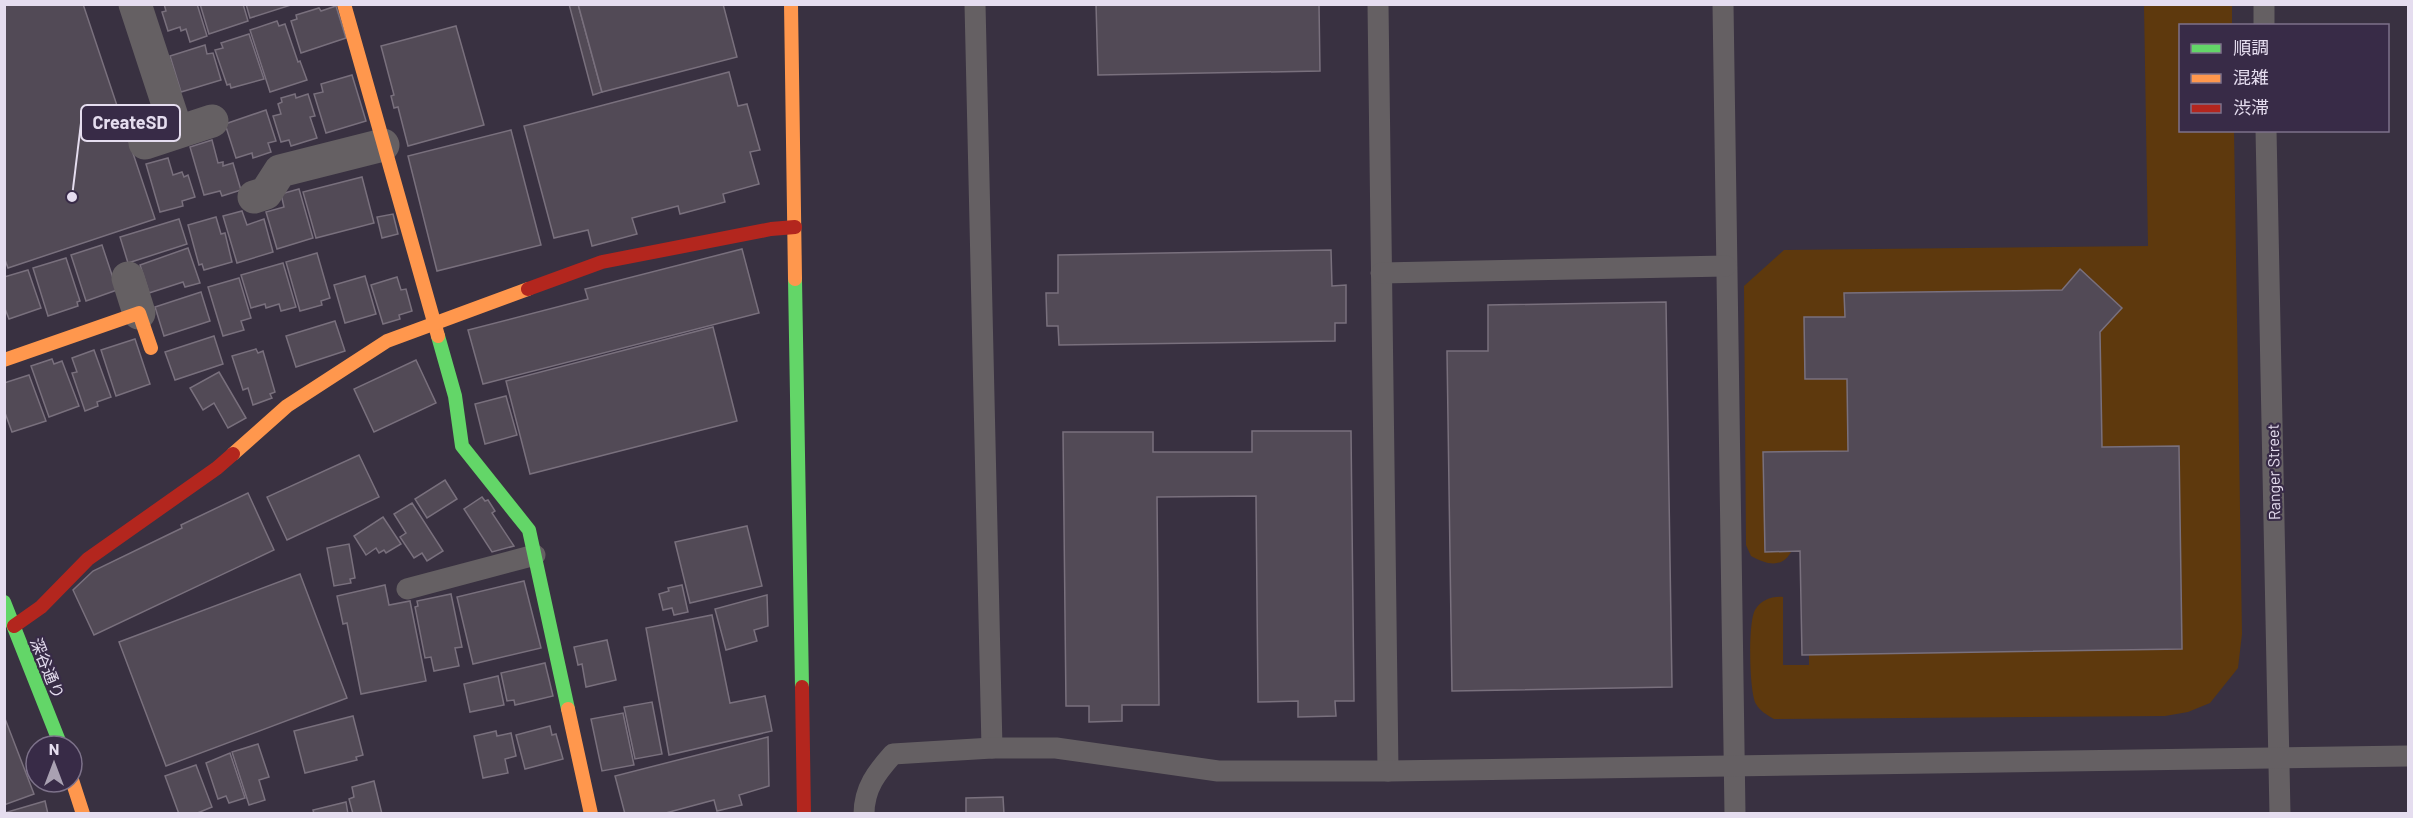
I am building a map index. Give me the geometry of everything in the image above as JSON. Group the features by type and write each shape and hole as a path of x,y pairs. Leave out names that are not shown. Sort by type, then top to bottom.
{"street":[{"path":"135,4 177,132"},
{"path":"344,4 455,396 462,446 529,530 591,813"},
{"path":"791,4 804,813"},
{"path":"145,143 212,121"},
{"path":"254,197 266,193 280,171 383,145"},
{"path":"14,626 41,607 88,559 217,468 287,406 387,340 602,262 771,229 795,227"},
{"path":"128,278 151,348"},
{"path":"4,360 140,313"},
{"name":"深谷通り","path":"4,602 56,734"},
{"path":"77,794 83,813"}],"lane":[{"path":"975,4 992,748"},
{"path":"1377,4 1388,771"},
{"path":"1723,4 1735,813"},
{"path":"2264,4 2264,24"},
{"name":"Ranger Street","path":"2266,132 2280,813"},
{"path":"1381,273 1726,266"},
{"path":"407,589 535,555"},
{"path":"864,813 864,803 872,778 893,754 992,748 1056,748 1218,771 1388,771 2409,756"}],"shaded area":[{"path":"2144,5 2232,5 2232,24 2179,24 2179,132 2234,132 2242,634 2238,668 2210,703 2188,712 2165,716 1774,719 1766,714 1756,704 1752,686 1750,657 1753,617 1757,607 1764,601 1783,597 1783,665 1809,665 1809,545 1794,545 1791,553 1782,562 1770,563 1751,556 1746,545 1744,286 1784,250 2148,246"}],"building":[{"path":"4,4 83,4 155,219 8,268 4,257"},
{"path":"164,4 197,4 207,36 190,42 186,29 181,31 180,27 168,31 162,12 166,11"},
{"path":"200,4 243,4 248,21 209,34"},
{"path":"246,4 291,4 291,5 250,18"},
{"path":"569,4 578,4 602,92 593,95"},
{"path":"578,4 723,4 737,57 602,92"},
{"path":"1096,4 1319,4 1320,71 1098,75"},
{"path":"336,6 346,38 301,53 291,21 297,19 296,15"},
{"path":"277,21 279,26 285,24 307,80 270,92 250,30"},
{"path":"456,26 484,125 408,146 398,107 394,108 391,96 394,95 381,46"},
{"path":"249,34 264,79 231,88 230,84 227,85 215,50 223,48 221,43"},
{"path":"205,45 207,54 213,53 221,80 181,92 170,56"},
{"path":"729,72 738,106 747,104 760,150 750,152 759,184 723,194 725,202 680,214 678,206 632,218 637,234 592,246 588,230 554,238 524,126"},
{"path":"352,75 366,121 326,133 314,94 323,92 321,84"},
{"path":"295,94 296,98 308,94 315,116 310,117 317,138 291,146 289,140 281,142 273,116 281,114 278,104 282,102 281,98"},
{"path":"266,110 276,141 268,143 271,152 253,158 252,153 236,158 225,124"},
{"path":"511,130 541,245 437,271 408,156"},
{"path":"212,140 218,163 223,162 223,166 233,163 241,190 222,196 220,191 204,195 190,147"},
{"path":"168,158 173,175 182,172 184,177 188,175 195,197 182,201 183,206 160,212 146,164"},
{"path":"362,177 374,223 316,238 303,192"},
{"path":"299,189 313,238 277,249 266,212 284,207 281,194"},
{"path":"242,211 247,225 264,219 273,252 237,263 223,216"},
{"path":"393,214 398,234 382,238 377,217"},
{"path":"216,217 221,234 225,233 232,262 204,270 202,264 199,265 188,225"},
{"path":"179,219 187,244 128,263 120,237"},
{"path":"102,245 117,290 86,301 71,255"},
{"path":"188,248 200,283 185,287 183,282 149,293 140,265"},
{"path":"742,249 759,313 483,384 468,330 588,299 585,289"},
{"path":"1331,250 1332,286 1346,285 1346,323 1335,323 1335,341 1059,345 1058,326 1047,326 1046,293 1058,293 1058,255"},
{"path":"317,253 330,298 321,301 322,305 300,311 286,262"},
{"path":"66,258 80,301 77,302 78,306 48,316 33,268"},
{"path":"283,263 296,307 281,311 279,304 266,308 265,304 251,308 241,275"},
{"path":"2080,269 2122,308 2100,332 2102,447 2179,446 2182,649 1802,655 1800,551 1765,552 1763,452 1848,451 1847,379 1805,379 1804,317 1845,317 1844,293 2062,290"},
{"path":"28,270 41,308 9,319 4,306 4,277"},
{"path":"365,276 376,314 345,323 334,285"},
{"path":"397,277 401,290 406,289 412,311 399,315 400,319 383,324 371,285"},
{"path":"239,278 251,318 241,321 244,330 223,336 208,287"},
{"path":"201,292 210,321 164,336 155,307"},
{"path":"1666,302 1672,687 1452,691 1447,351 1488,351 1488,305"},
{"path":"335,321 345,351 296,367 286,336"},
{"path":"713,327 737,421 530,474 506,381"},
{"path":"214,336 223,364 175,380 165,352"},
{"path":"135,339 150,384 116,396 101,350"},
{"path":"256,349 258,353 263,351 275,392 270,394 272,398 253,405 248,388 243,390 232,356"},
{"path":"94,350 111,397 97,402 98,406 85,411 72,373 77,372 72,358"},
{"path":"52,359 54,364 62,361 79,406 49,417 31,366"},
{"path":"416,360 436,403 374,432 354,389"},
{"path":"219,372 246,418 228,428 214,403 203,410 190,388"},
{"path":"29,375 46,421 12,432 4,410 4,383"},
{"path":"506,396 517,435 485,444 475,404"},
{"path":"1252,431 1351,431 1354,701 1335,701 1336,716 1298,717 1298,701 1258,702 1256,496 1157,497 1159,705 1122,705 1122,721 1089,722 1089,706 1066,706 1063,432 1153,432 1153,452 1252,452"},
{"path":"359,455 379,497 287,540 267,497"},
{"path":"445,480 457,499 427,518 415,499"},
{"path":"248,493 274,550 94,635 73,590 93,571"},
{"path":"482,497 485,501 488,500 495,511 492,513 514,546 492,552 464,509"},
{"path":"412,503 443,551 427,561 422,553 414,558 400,537 406,533 394,514"},
{"path":"383,517 401,544 386,553 384,550 379,553 376,548 366,555 354,536"},
{"path":"747,526 762,586 690,603 675,542"},
{"path":"349,544 355,578 350,579 351,583 334,586 327,548"},
{"path":"300,574 347,698 166,766 119,642"},
{"path":"524,581 541,648 473,664 457,597"},
{"path":"385,585 389,605 410,601 426,681 361,694 347,623 343,624 337,596"},
{"path":"682,585 688,612 674,615 672,608 663,610 659,594 669,591 668,588"},
{"path":"451,594 462,647 455,648 459,666 434,671 431,657 425,658 415,607 418,606 417,601"},
{"path":"767,595 768,626 754,630 757,641 726,650 715,609"},
{"path":"712,615 730,703 765,696 772,731 669,755 646,628"},
{"path":"607,640 616,680 586,687 582,664 578,665 574,647"},
{"path":"545,663 553,696 515,705 514,700 507,701 501,673"},
{"path":"498,676 504,705 470,712 464,684"},
{"path":"652,702 662,754 635,759 624,707"},
{"path":"623,713 634,765 602,771 591,719"},
{"path":"4,716 24,768 24,794 34,794 4,805"},
{"path":"353,716 363,755 356,757 357,760 305,773 294,731"},
{"path":"550,726 552,735 556,734 563,759 525,769 516,735"},
{"path":"496,731 497,736 511,733 516,756 505,759 508,773 483,778 474,736"},
{"path":"768,737 769,786 739,795 742,805 717,811 714,800 662,814 625,814 615,776"},
{"path":"258,744 269,777 259,780 265,800 249,805 232,752"},
{"path":"230,753 245,798 229,803 226,796 218,799 206,763"},
{"path":"196,765 212,807 195,814 179,814 165,776"},
{"path":"374,781 382,814 353,814 349,799 354,797 352,787"},
{"path":"1003,797 1004,814 966,814 966,798"},
{"path":"45,801 48,814 4,814 4,813"},
{"path":"346,802 348,814 314,814 313,810"}],"traffic: fast":[{"path":"795,279 802,687"},
{"path":"438,336 455,396 462,446 529,530 568,709"},
{"path":"4,602 56,734"}],"traffic: slow":[{"path":"344,4 438,336"},
{"path":"791,4 795,279"},
{"path":"233,454 287,406 387,341 528,289"},
{"path":"4,360 139,313 151,348"},
{"path":"568,709 591,814"},
{"path":"77,794 83,814"}],"traffic: jam":[{"path":"528,289 602,262 771,229 795,227"},
{"path":"14,626 41,607 88,559 217,468 233,454"},
{"path":"802,687 804,814"}],"place":[{"name":"CreateSD","path":"72,197"}]}
